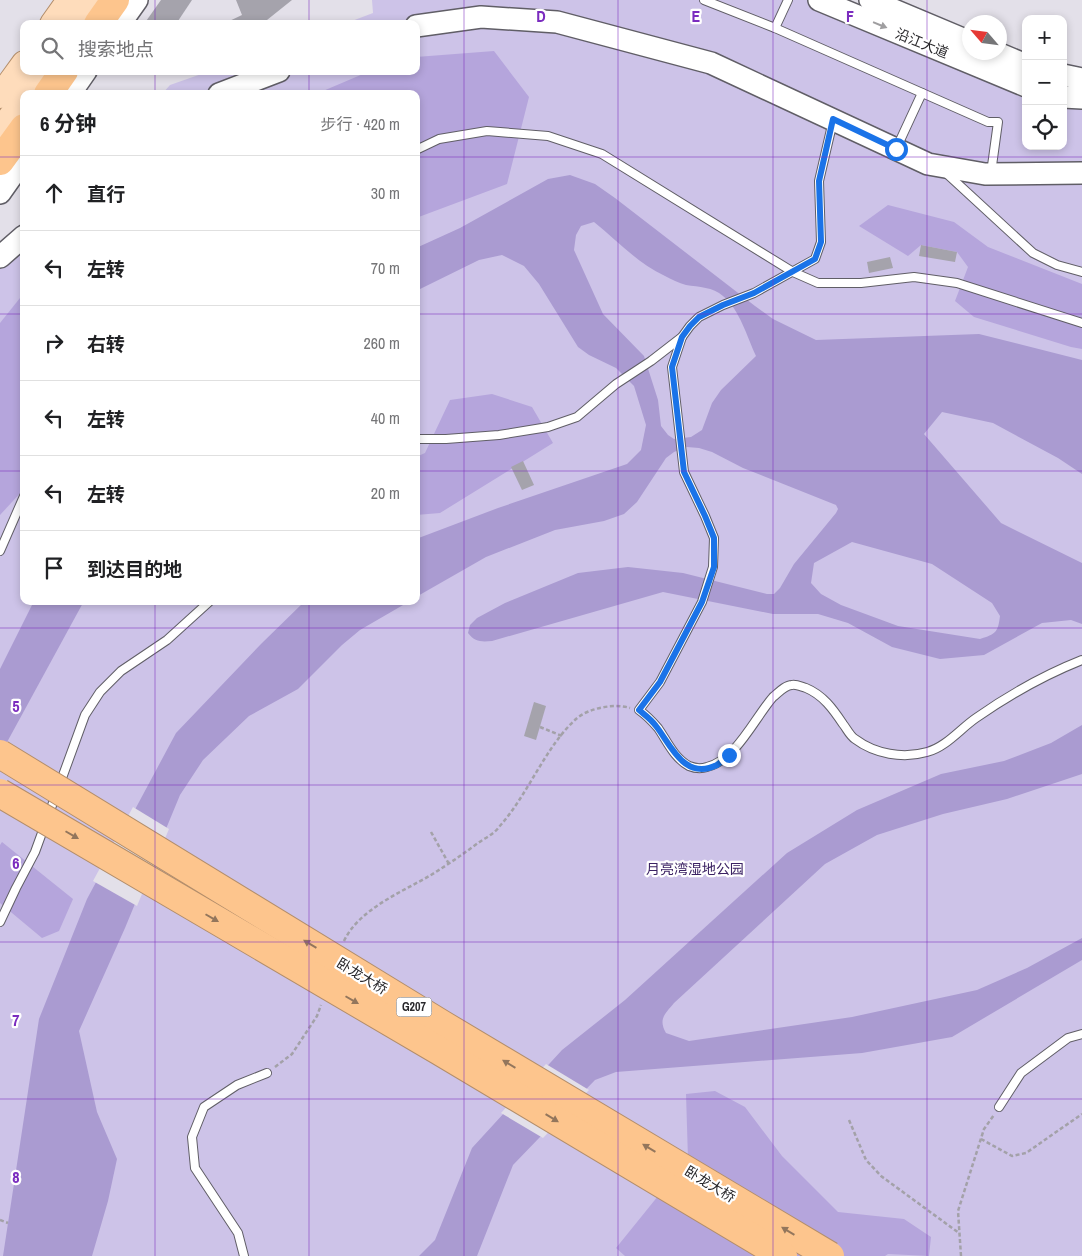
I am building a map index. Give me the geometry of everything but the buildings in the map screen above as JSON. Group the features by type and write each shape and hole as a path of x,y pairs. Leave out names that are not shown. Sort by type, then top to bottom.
{"highway":[{"path":"101,20 115,0"},
{"path":"51,90 61,75"},
{"path":"0,161 20,134"},
{"name":"卧龙大桥","path":"0,754 443,1025 830,1256"},
{"name":"卧龙大桥","path":"0,793 447,1055 783,1256"}],"main road":[{"path":"55,20 69,0"},
{"path":"80,20 94,0"},
{"path":"0,96 20,68"},
{"path":"30,90 40,75"},
{"path":"0,131 20,104"}],"street":[{"path":"123,20 137,0"},
{"name":"沿江大道","path":"819,0 1022,84"},
{"name":"沿江大道","path":"870,0 962,39"},
{"path":"420,25 481,17 557,22 711,63 928,164 991,174 1078,171"},
{"path":"1007,57 1022,63"},
{"path":"73,90 83,75"},
{"path":"229,90 268,75"},
{"path":"1067,76 1082,79"},
{"path":"1067,97 1082,98"},
{"path":"0,193 20,166"},
{"path":"1,255 20,239"}],"lane":[{"path":"704,0 775,28 988,122 998,122 991,174"},
{"path":"775,28 788,0"},
{"path":"896,149 922,93"},
{"path":"420,439 499,436 548,427 577,417 616,384 651,361 682,337 699,317 754,293 815,259 821,242 819,181 833,119"},
{"path":"420,148 439,139 487,131 548,136 602,154 793,272 818,284 861,283 914,277 957,283 1082,323"},
{"path":"938,166 1033,253 1057,265 1082,272"},
{"path":"682,337 672,367 684,472 714,538 714,567 702,602 660,682 639,710 648,716 657,727 679,759 690,766 702,768 716,765 729,755 779,691 791,684 801,686 818,694 854,739 877,752 899,755 927,752 947,742 973,720 1001,701 1055,671 1082,660"},
{"path":"0,551 20,505"},
{"path":"0,922 35,852 85,715 100,692 121,671 167,640 206,605"},
{"path":"999,1107 1021,1073 1068,1038 1082,1034"},
{"path":"244,1256 238,1233 195,1168 192,1137 204,1107 237,1084 267,1073"}],"path":[{"path":"342,945 349,931 377,905 449,864 498,829 522,798 562,736 577,718 602,707 622,705 639,710"},
{"path":"540,727 562,736"},
{"path":"431,832 449,864"},
{"path":"267,1073 292,1054 317,1016 324,998"},
{"path":"961,1256 958,1211 984,1129 999,1107"},
{"path":"981,1139 1012,1156 1026,1153 1082,1114"},
{"path":"849,1120 866,1160 881,1176 960,1233"},
{"path":"0,1220 8,1223"}],"green space":[{"name":"月亮湾湿地公园","path":"372,0 848,0 900,20 962,48 962,60 998,60 1022,69 1022,150 1067,150 1067,87 1082,89 1082,1256 0,1256 0,257 20,240 20,605 420,605 420,90 166,90 170,85 199,75 420,75 420,20 355,20 373,13"}],"shaded area":[{"path":"494,51 529,97 507,184 420,217 420,90 325,90 361,75 420,75 420,57"},
{"path":"570,175 595,184 615,198 773,319 816,340 979,334 1082,360 1082,474 1058,458 993,423 942,412 924,434 1001,523 1082,563 1082,624 1071,620 1042,623 984,655 940,659 892,647 848,623 818,614 773,614 663,592 492,641 478,641 473,638 468,633 470,625 477,618 505,603 578,573 628,567 683,573 767,594 774,594 780,588 794,564 838,509 836,505 743,468 712,452 687,447 674,452 666,458 637,502 624,514 604,521 555,530 486,557 420,595 420,537 498,508 627,464 641,450 646,425 634,386 616,368 589,355 578,347 539,284 524,266 502,255 479,260 420,289 420,246 460,228 548,179","holes":["594,222 645,265 672,280 686,285 706,288 723,296 743,324 756,356 721,390 712,403 702,430 691,437 674,439 661,426 658,400 644,356 603,314 574,250 576,235 581,226","852,542 932,564 992,603 1000,616 997,629 993,634 980,639 898,626 841,605 821,594 811,583 814,563"]},
{"path":"888,205 954,222 988,247 1082,284 1082,349 974,317 955,301 968,267 957,252 921,245 908,256 859,226"},
{"path":"20,298 20,493 0,515 0,323"},
{"path":"492,394 532,407 553,443 440,513 420,515 420,455 425,453 450,400"},
{"path":"32,605 82,605 0,755 0,669"},
{"path":"301,605 403,605 360,630 342,645 298,689 249,716 203,760 180,795 125,928 79,1031 97,1112 117,1159 108,1201 92,1256 3,1256 39,1019 87,899 176,733"},
{"path":"1082,725 1082,774 1007,799 943,814 877,835 825,864 674,1003 664,1017 663,1024 666,1033 689,1041 852,1017 977,990 1027,968 1082,938 1082,960 952,1037 862,1053 616,1072 595,1080 513,1165 477,1256 419,1256 435,1240 472,1148 562,1050 625,1000 787,853 857,810 941,774 1004,761 1051,743"},
{"path":"2,842 73,899 59,931 42,938 0,903 0,845"},
{"path":"715,1091 745,1107 782,1156 838,1212 904,1219 931,1237 929,1256 888,1254 885,1256 625,1256 616,1248 688,1159 686,1094"}],"pier":[{"path":"133,807 169,829 137,906 93,881"},
{"path":"546,1064 589,1090 543,1138 501,1113"}],"route":[{"path":"729,755 716,765 702,768 690,766 679,759 657,727 648,716 639,710 660,682 702,602 714,567 714,538 684,472 672,367 682,337 699,317 754,293 815,259 821,242 819,181 833,119 896,149"}]}
